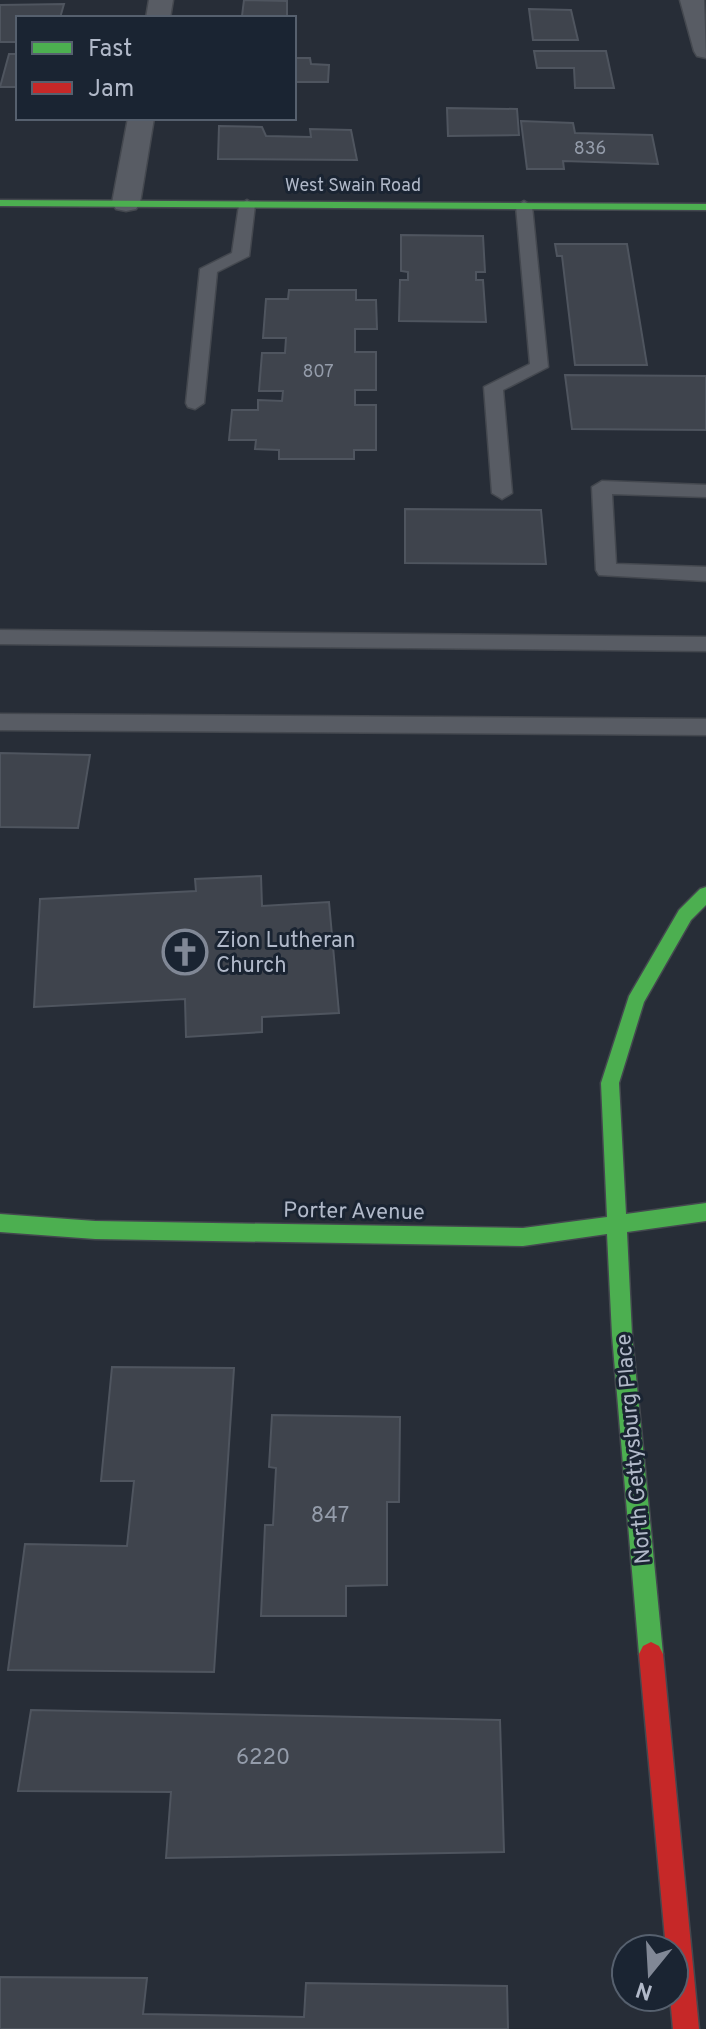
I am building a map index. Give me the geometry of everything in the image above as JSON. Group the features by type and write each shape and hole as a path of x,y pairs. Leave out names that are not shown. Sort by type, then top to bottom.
{"street":[{"path":"692,0 706,51"},
{"path":"126,203 141,120"},
{"name":"West Swain Road","path":"0,203 706,207"},
{"name":"North Gettysburg Place","path":"686,2029 622,1335 610,1083 635,1001 685,915 706,894"},
{"name":"Porter Avenue","path":"0,1223 95,1230 523,1237 706,1212"}],"lane":[{"path":"195,403 209,269 240,256 247,205"},
{"path":"502,493 493,387 539,367 524,206"},
{"path":"706,491 602,487 606,570 706,574"},
{"path":"0,637 706,644"},
{"path":"0,722 706,727"}],"building":[{"path":"244,0 287,1 287,16 242,16"},
{"path":"64,4 61,16 16,16 16,42 0,42 0,5"},
{"path":"529,9 571,10 578,40 533,40"},
{"path":"534,51 606,51 614,88 575,88 574,68 537,68"},
{"path":"9,54 16,54 16,87 0,87"},
{"path":"296,58 310,58 311,64 329,65 328,82 296,82"},
{"path":"447,108 517,109 519,135 448,136"},
{"path":"521,121 573,123 575,133 652,135 658,164 563,161 564,169 527,169"},
{"path":"219,126 262,127 266,136 311,137 310,129 351,130 357,160 218,159"},
{"path":"401,235 483,236 485,272 476,272 476,280 483,280 486,322 399,321 400,280 408,280 408,272 401,271"},
{"path":"555,244 627,244 647,365 575,365 562,256 557,256"},
{"path":"289,290 356,290 356,300 376,300 377,329 355,329 355,352 376,352 376,390 355,390 355,405 376,405 376,450 354,450 354,459 279,459 279,450 255,449 256,440 229,440 232,410 258,410 258,400 282,401 283,391 259,391 262,353 285,353 286,338 263,338 266,299 288,299"},
{"path":"565,375 706,376 706,430 572,429"},
{"path":"405,509 541,510 546,564 405,563"},
{"path":"0,753 90,755 78,828 0,827"},
{"name":"Zion Lutheran Church","path":"261,876 262,906 329,902 339,1013 262,1017 262,1032 186,1037 185,999 34,1007 40,899 196,891 195,879"},
{"path":"112,1367 234,1368 214,1672 8,1670 25,1544 127,1546 134,1481 101,1481"},
{"path":"272,1415 400,1417 399,1502 387,1502 387,1585 346,1586 346,1616 261,1616 265,1525 273,1525 276,1468 269,1467"},
{"path":"31,1710 500,1720 504,1852 166,1858 171,1792 18,1791"},
{"path":"0,1977 147,1978 143,2014 304,2017 306,1983 507,1986 508,2029 0,2029"}],"traffic: fast":[{"path":"0,203 706,207"},
{"path":"651,1654 622,1335 610,1083 635,1001 685,915 706,894"},
{"path":"0,1223 95,1230 523,1237 706,1212"}],"traffic: jam":[{"path":"651,1654 686,2029"}],"place":[{"name":"Zion Lutheran Church","path":"185,952"}]}
